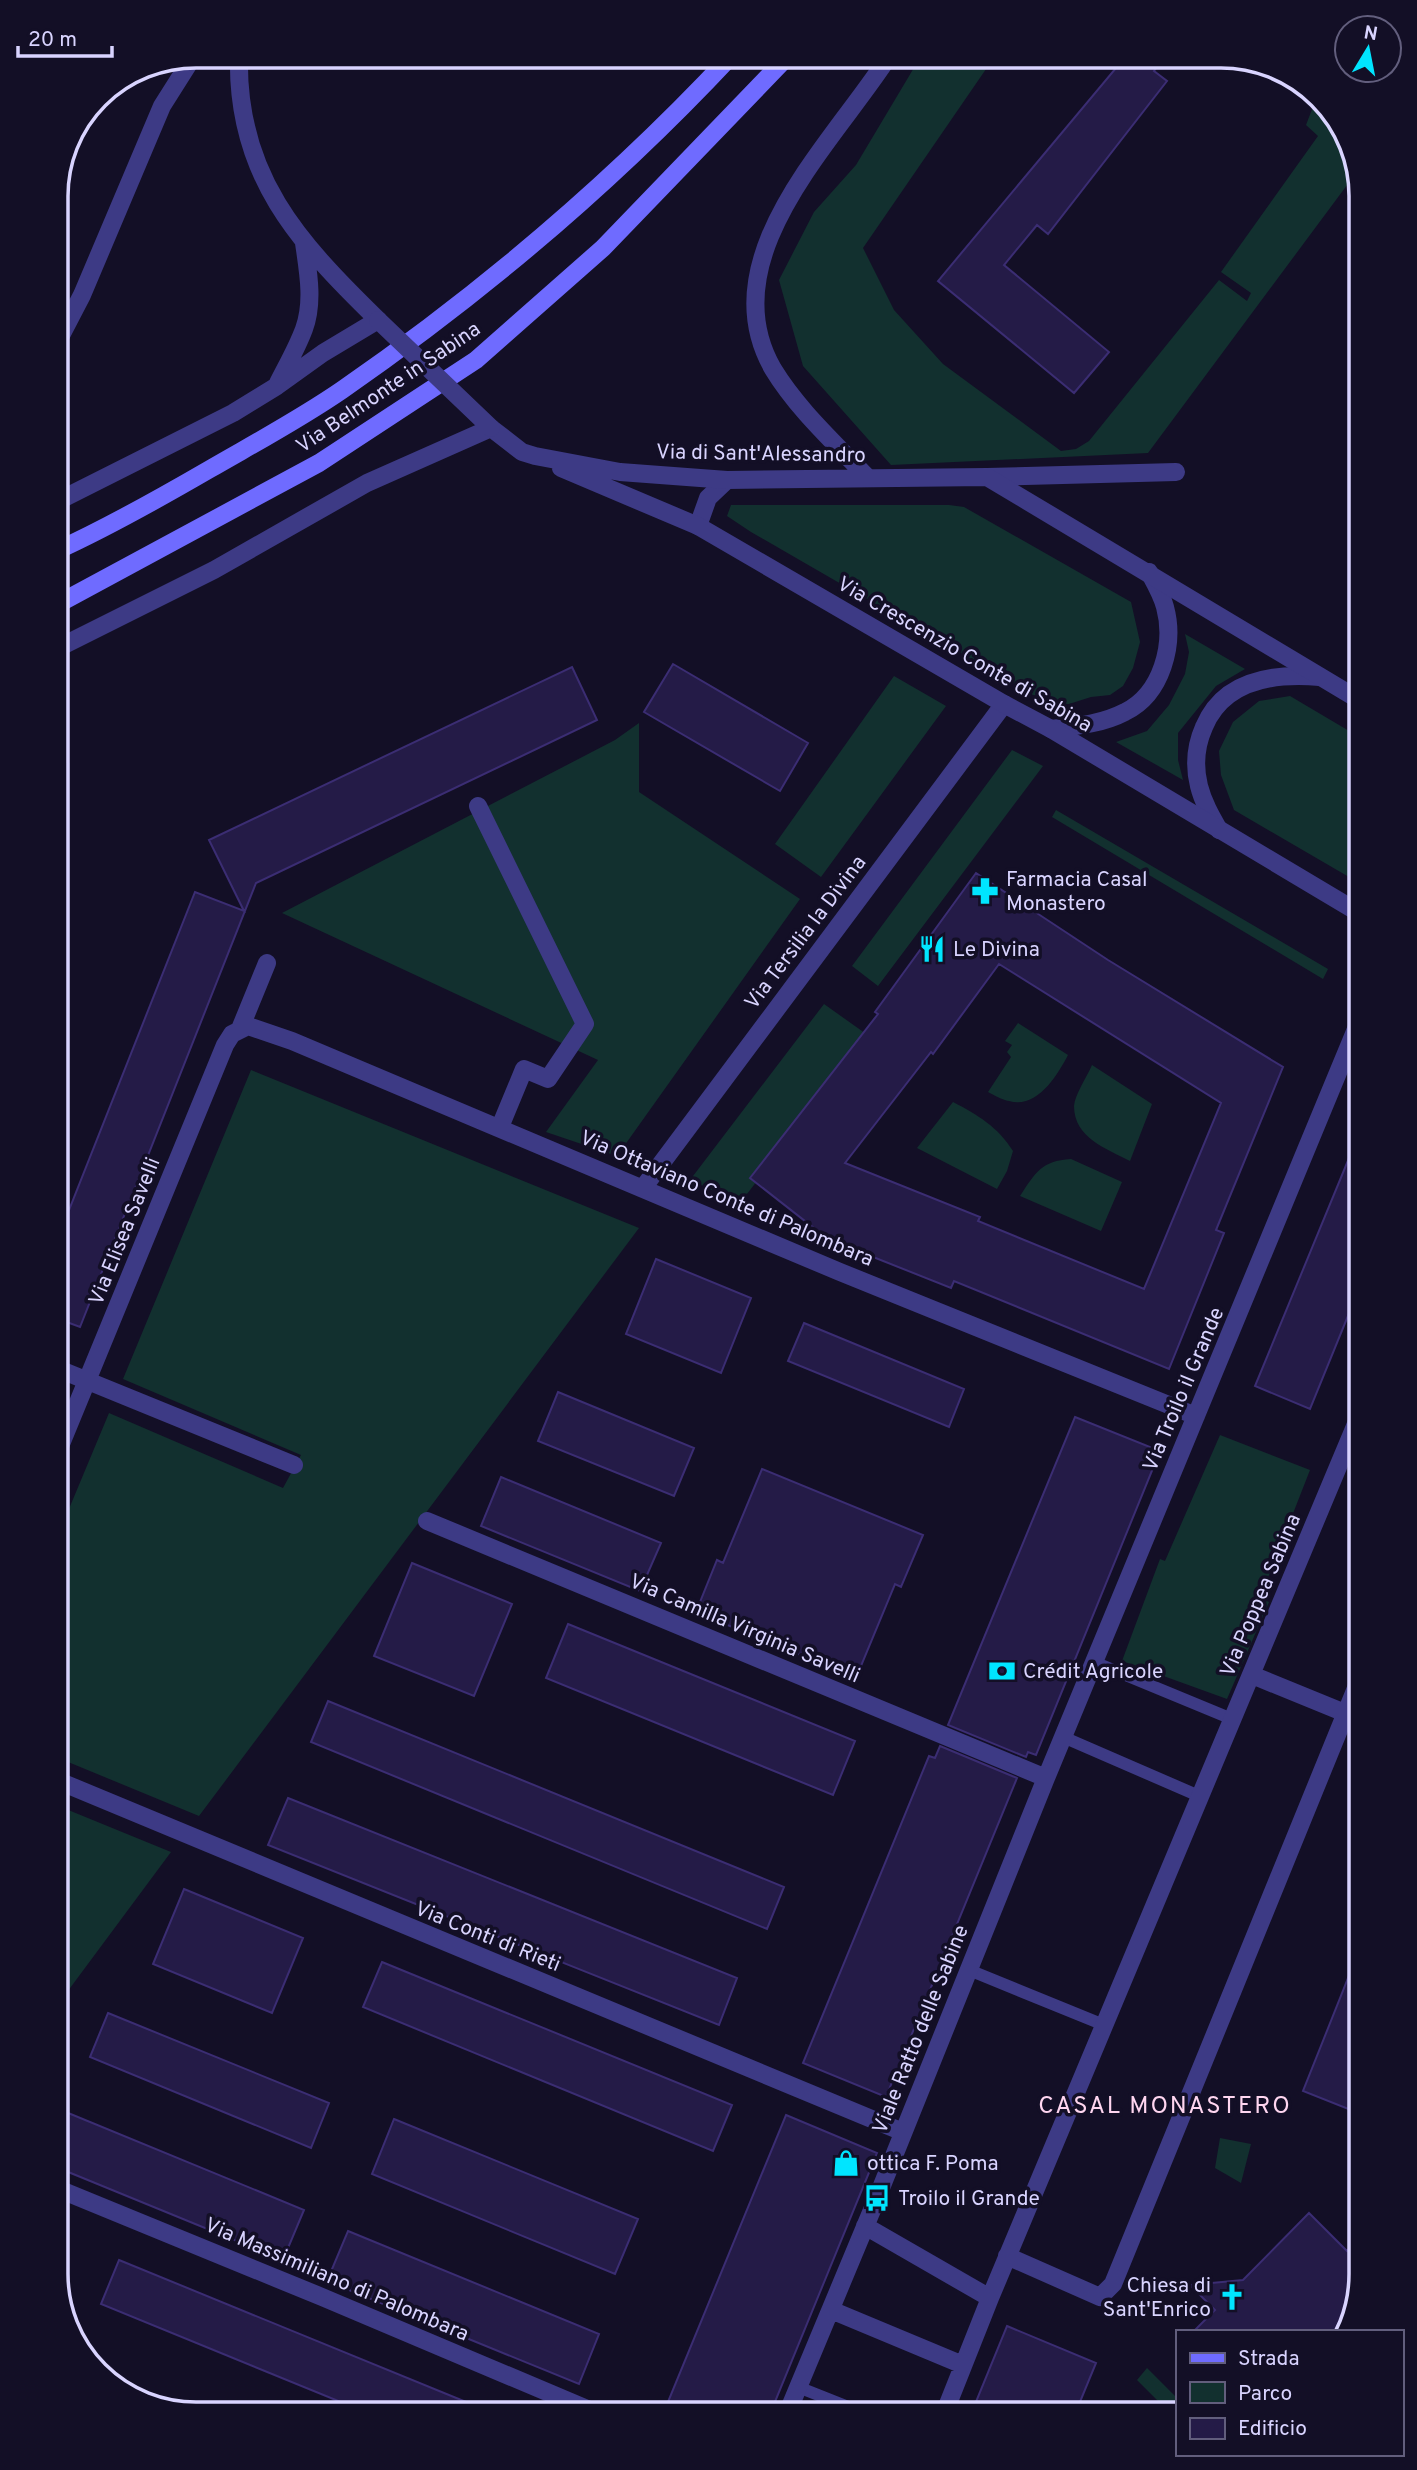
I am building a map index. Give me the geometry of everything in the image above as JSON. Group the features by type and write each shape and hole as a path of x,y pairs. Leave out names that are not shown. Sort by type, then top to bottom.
{"main road":[{"name":"Via Belmonte in Sabina","path":"69,545 148,505 288,424 341,391 425,330 595,190 684,106 719,69"},
{"name":"Via Belmonte in Sabina","path":"69,598 319,463 476,360 603,248 776,69"}],"street":[{"name":"Via di Sant'Alessandro","path":"240,68 242,114 252,153 270,192 329,273 491,428 513,446 535,457 620,472 727,480 1176,472"},
{"path":"69,320 162,106 184,69"},
{"path":"867,478 806,413 772,367 760,335 757,281 766,244 781,213 814,161 880,69"},
{"path":"277,386 304,328 308,310 309,284 304,240"},
{"path":"69,496 181,440 277,386 323,353 378,320"},
{"path":"69,643 214,570 367,484 491,428"},
{"name":"Via Crescenzio Conte di Sabina","path":"535,457 698,526 1051,729 1349,907"},
{"path":"987,477 1349,694"},
{"path":"698,526 708,498 727,480"},
{"path":"1051,729 1095,723 1119,714 1141,701 1152,687 1167,655 1169,628 1165,607 1149,572"},
{"path":"1219,830 1202,798 1196,772 1200,735 1207,719 1229,693 1244,685 1286,676 1320,677"},
{"name":"Via Tersilia la Divina","path":"643,1188 1004,704"},
{"path":"478,806 585,1024 548,1079 524,1069 500,1127"},
{"name":"Via Elisea Savelli","path":"68,1426 226,1045 232,1034 240,1029 267,963"},
{"name":"Via Ottaviano Conte di Palombara","path":"240,1029 255,1027 292,1041 865,1282 1196,1416"},
{"name":"Via Troilo il Grande","path":"1046,1778 1349,1046"},
{"path":"68,1373 294,1465"},
{"name":"Via Poppea Sabina","path":"1199,1796 1349,1441"},
{"name":"Via Camilla Virginia Savelli","path":"427,1521 1046,1778"},
{"path":"1252,1675 1345,1713"},
{"path":"1007,2256 1100,2297 1113,2284 1349,1704"},
{"name":"Viale Ratto delle Sabine","path":"792,2402 1046,1778"},
{"name":"Via Conti di Rieti","path":"68,1785 903,2132"},
{"path":"949,2402 1199,1796"},
{"name":"Via Massimiliano di Palombara","path":"68,2193 569,2401"},
{"path":"864,2226 990,2298"},
{"path":"831,2310 963,2365"}],"lane":[{"path":"1094,1662 1232,1719"},
{"path":"1063,1737 1199,1796"},
{"path":"969,1970 1104,2025"},
{"path":"798,2387 835,2402"}],"green space":[{"path":"913,69 986,69 863,248 894,310 943,364 1061,451 1076,449 1089,441 1219,280 1247,301 1251,293 1221,272 1318,136 1306,125 1313,108 1336,140 1348,183 1148,453 891,465 803,366 779,280 814,212 856,165"},
{"path":"731,505 964,507 1131,602 1140,642 1133,668 1123,686 1110,695 1091,697 1069,704 1047,703 751,532 727,516"},
{"path":"1185,634 1245,669 1216,686 1178,733 1178,760 1183,780 1116,742 1147,731 1169,705 1185,674 1189,652"},
{"path":"894,676 946,706 821,877 775,844"},
{"path":"1290,696 1349,731 1349,877 1234,810 1221,775 1219,751 1233,722 1259,701"},
{"path":"639,723 639,792 800,899 617,1156 546,1132 598,1060 282,913 615,740"},
{"path":"1012,750 1043,766 878,986 852,966"},
{"path":"1056,810 1328,969 1323,979 1052,817"},
{"path":"824,1004 869,1036 740,1203 690,1180"},
{"path":"1018,1023 1068,1055 1045,1089 1028,1100 1019,1102 1004,1100 988,1092 1011,1057 1007,1052 1012,1045 1005,1041"},
{"path":"1092,1065 1152,1104 1130,1161 1093,1141 1075,1117 1075,1101"},
{"path":"251,1070 639,1228 199,1816 68,1762 68,1510 109,1413 283,1488 301,1455 123,1379"},
{"path":"953,1102 987,1122 1013,1151 1007,1171 997,1189 917,1148"},
{"path":"1071,1159 1122,1182 1101,1231 1020,1196 1040,1169 1053,1162"},
{"path":"1220,1435 1310,1470 1260,1598 1269,1602 1227,1699 1122,1661 1160,1559 1165,1561"},
{"path":"68,1810 171,1852 68,1991"},
{"path":"1220,2138 1251,2144 1241,2183 1215,2168"},
{"path":"1147,2368 1176,2397 1176,2402 1159,2402 1137,2380"}],"building":[{"path":"1115,69 1156,69 1154,71 1167,81 1048,234 1037,225 1004,265 1109,352 1074,393 938,281"},
{"path":"673,664 808,743 780,791 644,712"},
{"path":"572,667 597,720 256,883 80,1327 68,1323 69,1211 195,892 244,911 209,840"},
{"path":"976,873 1108,960 1283,1067 1216,1230 1224,1233 1169,1369 954,1281 951,1288 828,1239 750,1178 878,1014 875,1012","holes":["999,964 1221,1103 1144,1289 978,1221 980,1217 845,1163 931,1052 933,1054"]},
{"path":"1349,1158 1349,1313 1310,1409 1255,1386"},
{"path":"656,1259 751,1298 721,1373 626,1334"},
{"path":"804,1323 964,1389 949,1427 788,1361"},
{"path":"558,1392 694,1448 674,1496 538,1441"},
{"path":"1075,1417 1160,1451 1036,1755 1028,1752 1026,1757 948,1725"},
{"path":"762,1469 923,1535 901,1587 895,1584 856,1678 696,1612 717,1560 723,1563"},
{"path":"501,1477 661,1543 640,1591 481,1526"},
{"path":"412,1563 512,1604 474,1696 374,1656"},
{"path":"568,1624 855,1741 833,1795 546,1678"},
{"path":"328,1701 784,1887 767,1929 311,1742"},
{"path":"940,1746 1017,1778 886,2097 803,2063 929,1756 935,1758"},
{"path":"288,1798 737,1978 719,2025 268,1845"},
{"path":"184,1889 303,1938 272,2013 153,1964"},
{"path":"382,1962 732,2105 713,2151 363,2007"},
{"path":"1349,1976 1349,2109 1303,2091"},
{"path":"108,2013 329,2103 311,2148 90,2057"},
{"path":"68,2113 304,2210 283,2260 68,2172"},
{"path":"786,2115 877,2153 775,2402 668,2401"},
{"path":"394,2119 638,2219 615,2274 372,2174"},
{"path":"1309,2213 1347,2251 1349,2249 1348,2290 1336,2330 1195,2330 1215,2310 1190,2285 1243,2280"},
{"path":"348,2231 599,2334 579,2384 327,2281"},
{"path":"119,2260 464,2401 339,2401 101,2304"},
{"path":"1007,2326 1096,2363 1080,2402 976,2402"}],"place":[{"name":"Farmacia Casal Monastero","path":"985,891"},
{"name":"Le Divina","path":"932,949"},
{"name":"Crédit Agricole","path":"1002,1671"},
{"name":"ottica F. Poma","path":"846,2163"},
{"name":"Troilo il Grande","path":"877,2198"},
{"name":"Chiesa di Sant'Enrico","path":"1232,2297"}],"district":[{"name":"CASAL MONASTERO","path":"1165,2105"}]}
